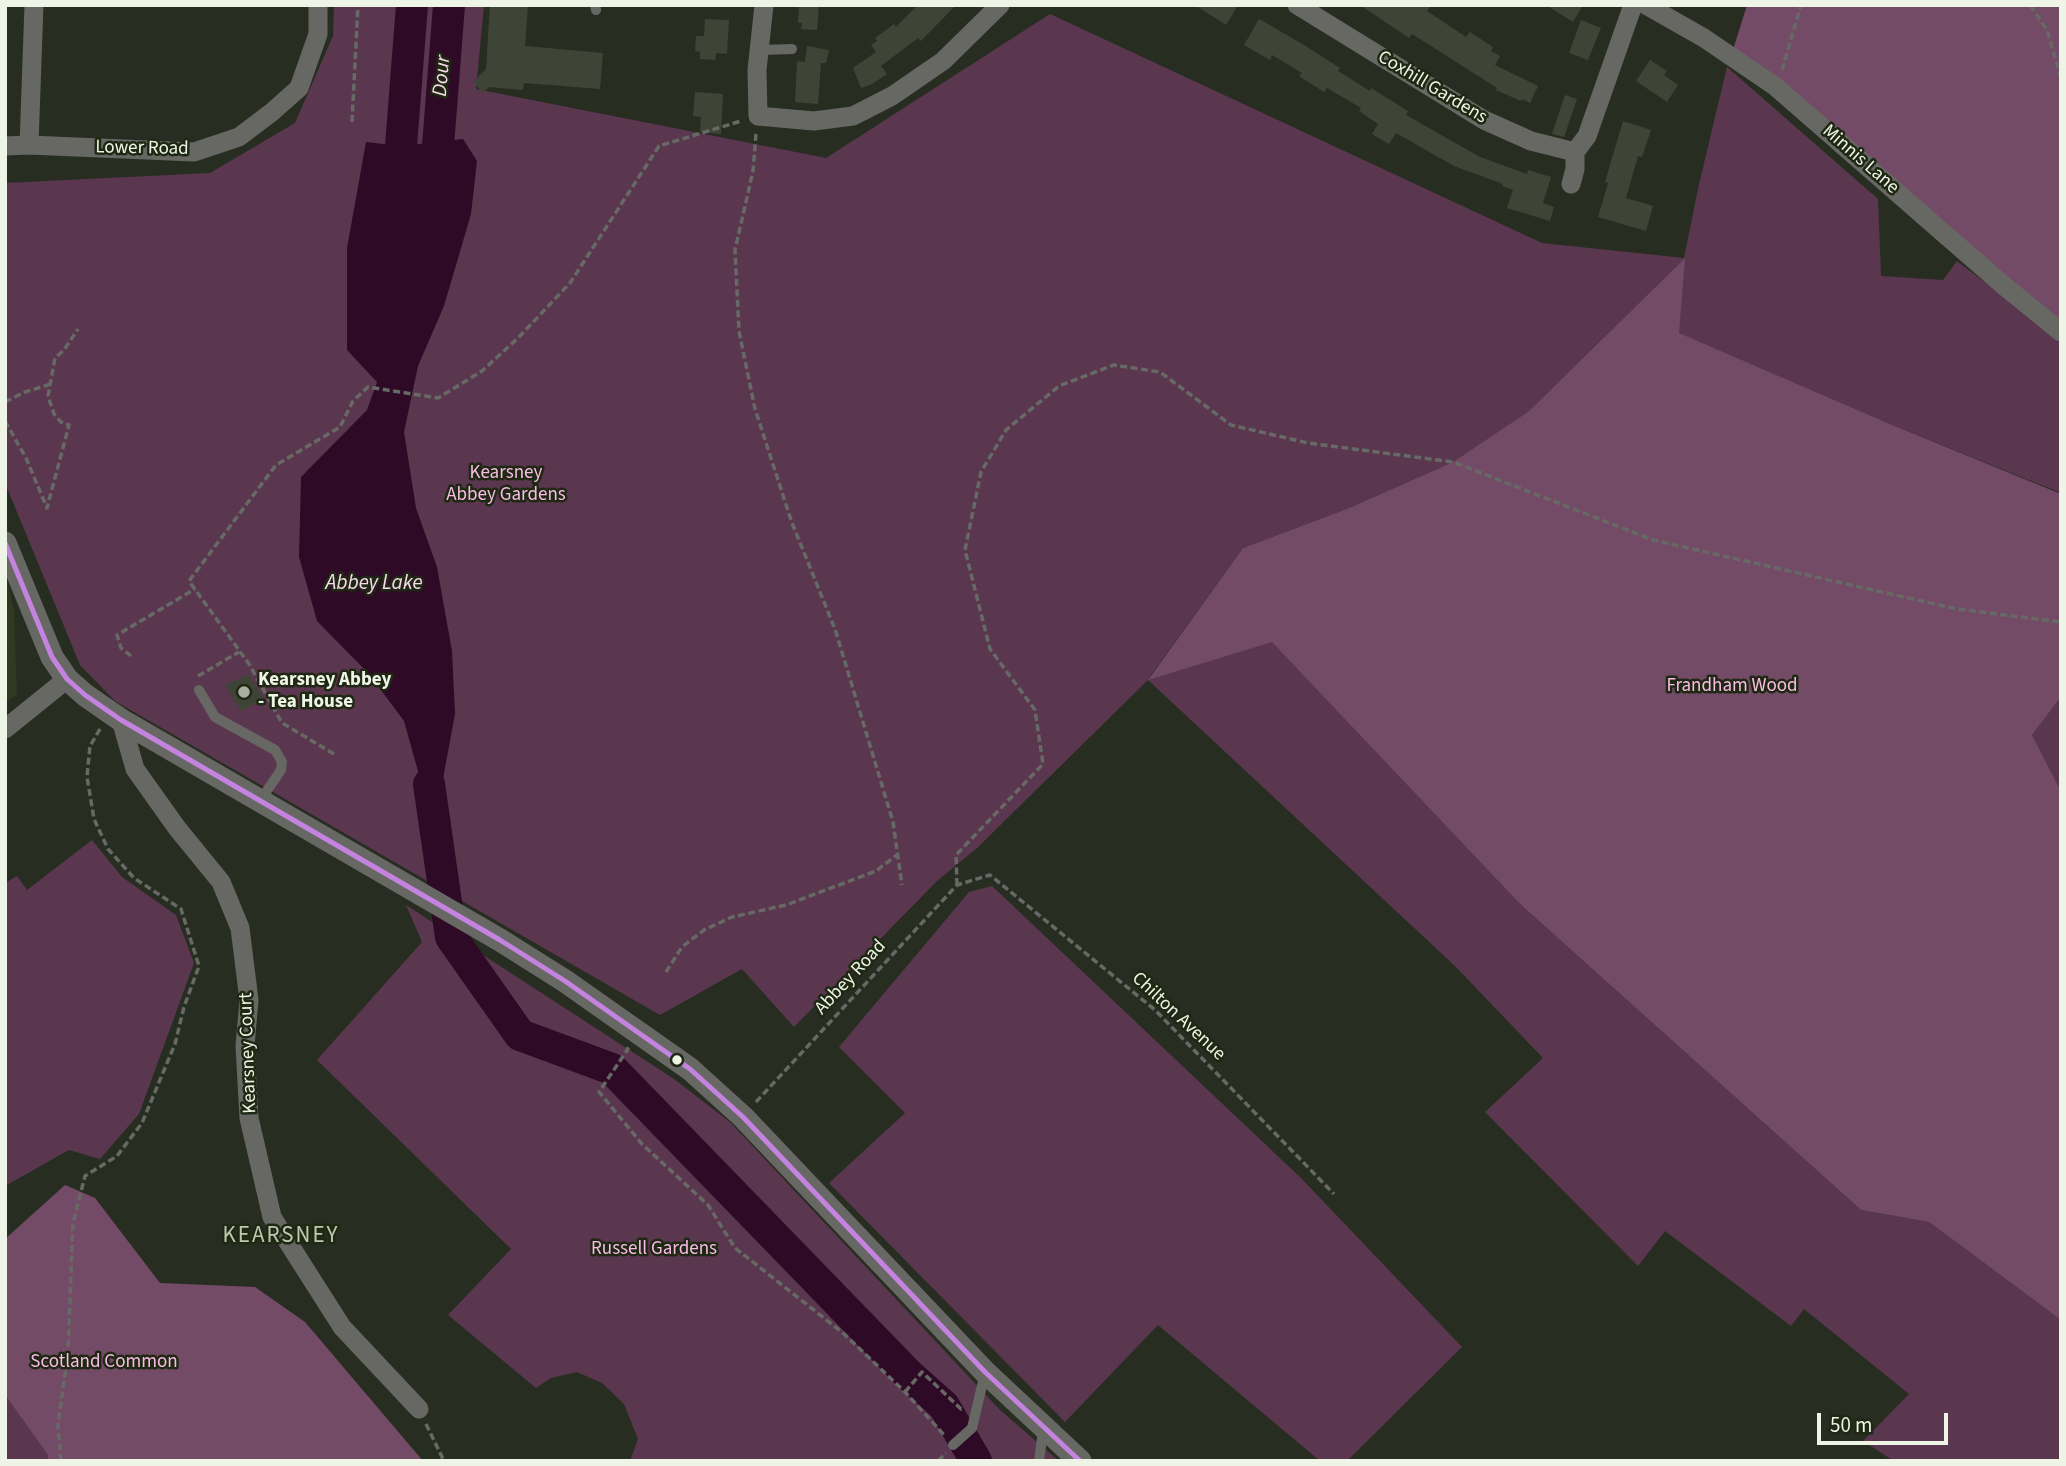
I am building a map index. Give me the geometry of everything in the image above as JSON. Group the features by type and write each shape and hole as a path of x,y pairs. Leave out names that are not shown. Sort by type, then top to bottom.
{"street":[{"path":"29,145 34,5"},
{"name":"Lower Road","path":"5,146 194,152 239,137 299,88 318,34 318,5"},
{"path":"764,5 759,50 758,116 814,121 853,116 892,96 943,61 1000,5"},
{"name":"Coxhill Gardens","path":"1297,5 1484,120 1531,141 1575,152"},
{"path":"1571,184 1575,169 1575,152 1587,136 1633,5"},
{"name":"Minnis Lane","path":"1646,5 1704,38 1776,87 2003,285 2061,332"},
{"path":"5,543 52,657 67,678 85,695 116,716 500,940 565,981 690,1069 743,1116 985,1372 1080,1461"},
{"path":"5,729 67,678"},
{"name":"Kearsney Court","path":"116,716 135,769 177,828 221,882 240,928 249,1000 245,1046 249,1118 272,1217 342,1327 419,1409"}],"lane":[{"path":"759,50 792,49"},
{"path":"199,690 215,717 275,750 282,762 281,770 260,801"},
{"path":"953,1445 972,1428 985,1372"},
{"path":"1039,1461 1043,1427"}],"path":[{"path":"352,122 358,5"},
{"path":"1776,87 1801,5"},
{"path":"2030,5 2047,30 2061,78"},
{"path":"334,754 282,723 249,664 189,581 276,465 340,427 353,401 368,387 438,398 482,371 518,338 570,283 659,146 758,116 753,171 735,250 739,331 755,409 792,523 835,629 893,822 902,885"},
{"path":"5,421 26,458 47,508 69,425 61,422 54,414 48,396 55,358 78,329"},
{"path":"957,885 956,855 1043,764 1035,710 990,649 965,550 981,472 1006,430 1059,386 1114,365 1160,372 1231,425 1308,443 1453,462 1653,540 1957,609 2061,622"},
{"path":"5,402 51,384"},
{"path":"131,656 121,648 117,635 195,589"},
{"path":"199,690 198,677 239,652"},
{"path":"61,1461 58,1425 68,1352 73,1223 85,1176 117,1156 142,1124 175,1044 184,1007 200,966 181,909 134,878 108,849 94,819 87,777 90,746 116,716"},
{"path":"666,972 682,947 704,930 732,917 786,905 876,871 898,854"},
{"name":"Chilton Avenue","path":"957,885 990,875 1155,1010 1334,1194"},
{"name":"Abbey Road","path":"743,1116 957,885"},
{"path":"628,1049 598,1092 642,1144 708,1205 735,1248 843,1333 905,1392 953,1445"},
{"path":"905,1392 922,1372 961,1409 978,1395"},
{"path":"419,1409 444,1461"}],"shaded area":[{"path":"5,570 14,611 17,695 5,702"}],"green space":[{"name":"Kearsney Abbey Gardens","path":"334,5 484,5 476,89 826,158 1050,14 1542,243 1684,258 1727,67 1878,199 1881,276 1943,280 1957,261 2061,340 2061,493 1890,424 1678,333 1684,259 1529,411 1453,462 1349,508 1243,548 1148,679 1272,641 1520,904 1861,1210 1929,1222 2061,1320 2061,1461 1894,1461 1863,1441 1909,1394 1804,1309 1791,1326 1665,1231 1638,1266 1485,1112 1543,1058 1455,966 1148,680 977,848 937,881 794,1027 742,969 660,1015 115,701 80,665 5,483 5,183 210,173 295,123 333,36"},
{"path":"1747,5 2061,5 2061,332 1731,56"},
{"name":"Frandham Wood","path":"1685,258 1679,333 2061,494 2061,697 2032,735 2061,791 2061,1320 1929,1222 1861,1210 1520,904 1272,642 1148,680 1243,548 1349,508 1453,462 1529,411"},
{"path":"2061,697 2061,791 2032,735"},
{"path":"92,840 122,877 176,915 194,963 139,1114 100,1159 69,1150 5,1186 5,883 17,876 27,890"},
{"path":"992,886 1301,1178 1462,1347 1347,1461 1320,1461 1158,1325 1065,1422 829,1183 905,1113 839,1047 969,892"},
{"name":"Russell Gardens","path":"406,905 674,1079 731,1123 1000,1410 1059,1461 630,1461 638,1439 624,1404 602,1383 577,1372 551,1378 536,1388 448,1315 511,1249 317,1060 422,942"},
{"name":"Scotland Common","path":"65,1185 95,1198 160,1283 255,1287 305,1322 423,1461 48,1461 48,1455 5,1395 5,1239"},
{"path":"5,1395 48,1455 48,1461 5,1461"}],"water":[{"name":"Abbey Lake","path":"463,139 477,161 471,214 444,306 418,366 404,432 416,508 437,567 452,651 455,714 442,784 429,784 421,782 404,721 369,674 317,621 299,557 301,477 367,410 377,382 347,350 347,248 366,142 401,146"}],"building":[{"path":"490,5 528,5 525,46 603,53 600,89 524,83 523,90 489,87 483,93 473,82 486,69"},
{"path":"799,5 819,5 817,30 801,29 802,23 798,23"},
{"path":"918,5 956,5 921,41 918,38 881,66 887,74 861,88 853,68 876,52 871,45 877,41 875,38 894,24 896,27"},
{"path":"1195,5 1238,5 1226,25"},
{"path":"1360,5 1431,5 1427,11 1466,37 1470,32 1493,47 1491,51 1500,56 1495,65 1538,86 1530,103 1496,90 1497,88 1412,34 1409,38"},
{"path":"1546,5 1583,5 1573,22"},
{"path":"705,19 729,20 727,54 716,53 715,60 700,59 700,52 695,51 696,36 704,36"},
{"path":"1259,19 1340,68 1338,71 1370,91 1371,88 1408,111 1406,115 1480,157 1527,174 1528,170 1551,177 1543,203 1554,207 1550,221 1507,208 1513,190 1502,186 1503,184 1454,166 1396,133 1389,144 1372,134 1378,124 1359,111 1361,108 1327,88 1324,92 1299,76 1302,73 1272,55 1270,60 1244,45"},
{"path":"1581,20 1601,28 1588,60 1569,53"},
{"path":"807,46 829,50 826,63 821,63 818,104 795,102 797,61 805,62"},
{"path":"1650,60 1667,71 1664,75 1678,85 1667,102 1636,81"},
{"path":"695,92 723,94 721,134 700,132 701,117 693,116"},
{"path":"1565,95 1577,99 1564,137 1552,134"},
{"path":"1623,121 1651,130 1642,157 1638,156 1626,198 1653,206 1646,231 1598,217"},
{"name":"Kearsney Abbey - Tea House","path":"248,674 264,699 241,711 225,685"}],"waterway":[{"name":"Dour","path":"401,146 412,5"},
{"name":"Dour","path":"438,146 449,5"},
{"path":"429,784 451,937 520,1035 612,1069 908,1374 944,1406 976,1461"}],"transit line":[{"path":"5,543 52,657 67,679 85,695 121,720 500,940 565,981 690,1069 743,1117 985,1372 1080,1461"}],"place":[{"name":"Kearsney Abbey - Tea House","path":"244,692"}],"district":[{"name":"KEARSNEY","path":"281,1237"}]}
